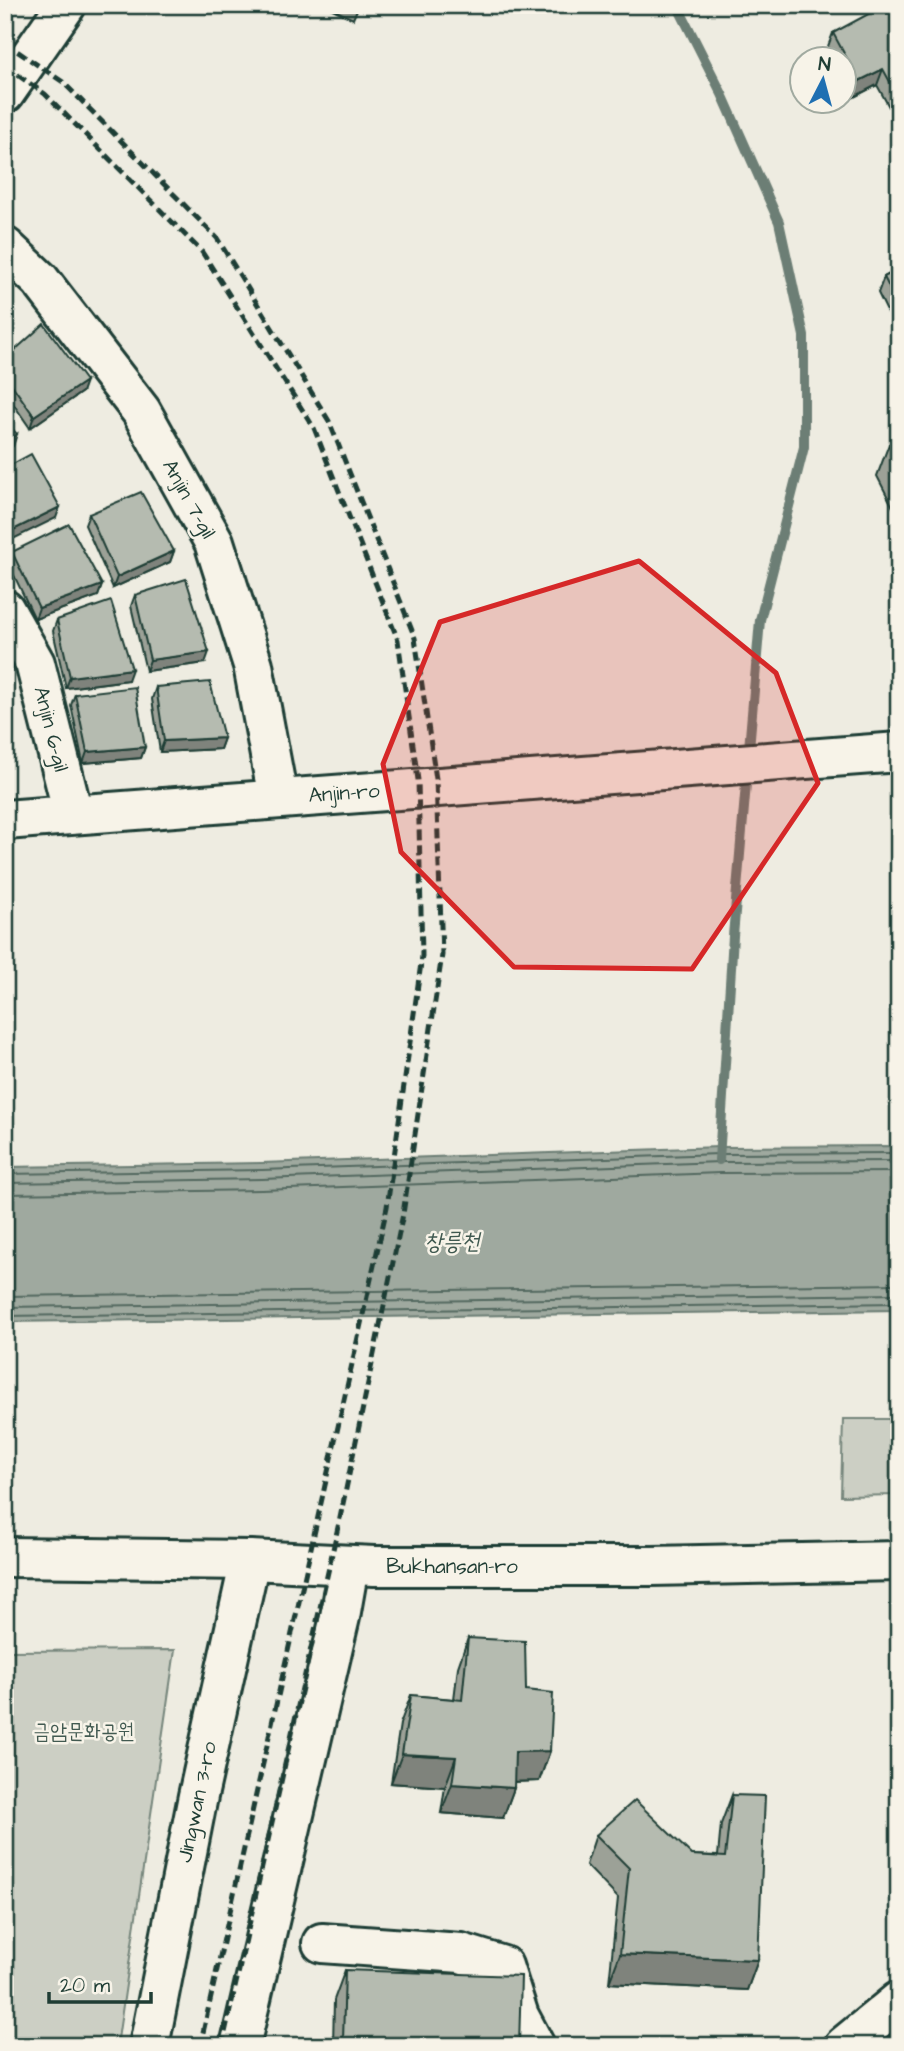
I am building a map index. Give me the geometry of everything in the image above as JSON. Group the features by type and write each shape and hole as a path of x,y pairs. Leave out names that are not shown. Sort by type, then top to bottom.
{"street":[{"path":"5,93 66,5"},
{"name":"Anjin 7-gil","path":"5,247 40,280 141,411 214,542 253,665 278,798"},
{"name":"Anjin 6-gil","path":"5,610 35,663 73,814"},
{"name":"Anjin-ro","path":"5,820 899,752"},
{"name":"Bukhansan-ro","path":"5,1557 250,1560 349,1566 652,1566 899,1561"},
{"name":"Jingwan 3-ro","path":"149,2046 198,1796 250,1560"},
{"path":"240,2046 340,1617 349,1566"},
{"path":"322,1942 461,1953 503,1966 519,2016 535,2046"},
{"path":"844,2046 899,2001"}],"highlighted area":[{"path":"639,561 776,673 818,783 692,969 514,967 401,852 383,764 440,622"}],"green space":[{"path":"843,1419 899,1419 899,1495 841,1496"},
{"name":"금암문화공원","path":"175,1650 117,2046 5,2046 5,1651"}],"water":[{"name":"창릉천","path":"899,1146 899,1310 5,1322 5,1167 261,1163 719,1147"}],"building":[{"path":"885,5 899,5 899,98 883,69 859,81 858,46 840,46 833,33"},
{"path":"899,269 899,308 884,277"},
{"path":"44,324 86,381 34,416 5,375 5,359"},
{"path":"5,421 17,434 5,443"},
{"path":"899,439 899,464 889,444"},
{"path":"31,454 60,507 5,534 5,468"},
{"path":"141,492 174,551 117,577 89,514"},
{"path":"69,524 102,585 39,608 12,552"},
{"path":"186,579 209,652 150,660 135,595"},
{"path":"111,601 132,669 70,677 57,620"},
{"path":"210,682 224,738 164,741 156,687"},
{"path":"135,687 145,747 87,752 75,694"},
{"path":"468,1638 525,1641 526,1690 553,1693 550,1751 515,1752 514,1788 452,1784 456,1757 402,1754 411,1695 462,1700"},
{"path":"732,1795 765,1796 758,1960 620,1954 629,1868 596,1835 635,1800 692,1855 725,1857"},
{"path":"345,1970 521,1976 519,2046 343,2041"}],"waterway":[{"path":"677,5 722,94 779,222 804,336 804,447 760,620 733,936 719,1160"}],"railway":[{"path":"5,43 63,82 217,238 329,421 415,638 436,779 442,955 403,1214 340,1518 222,2046"},
{"path":"5,66 45,94 202,252 314,428 398,640 418,780 422,956 387,1207 200,2046"}]}
